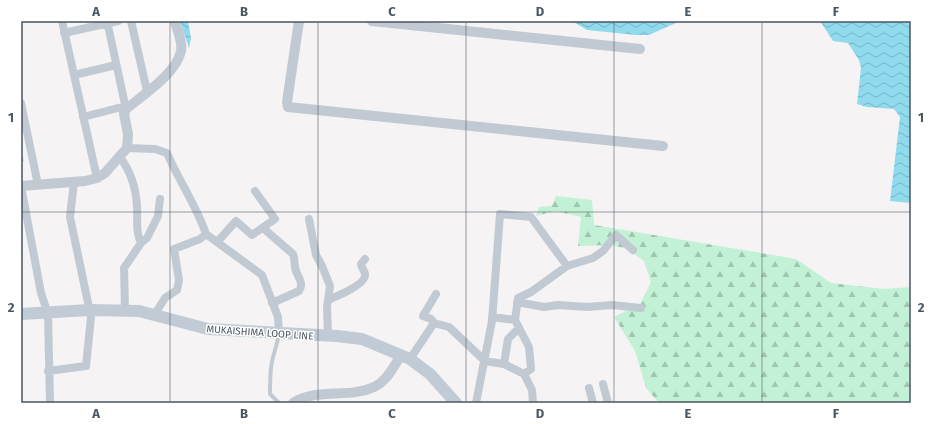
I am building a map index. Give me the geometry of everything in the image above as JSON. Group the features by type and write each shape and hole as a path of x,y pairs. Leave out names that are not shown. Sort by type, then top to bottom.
{"main road":[{"name":"MUKAISHIMA LOOP LINE","path":"21,314 48,314 89,310 125,310 155,314 208,329 362,339 406,357 430,374 456,403"}],"street":[{"path":"62,21 97,178"},
{"path":"64,33 107,22 118,21"},
{"path":"131,21 147,91"},
{"path":"50,403 48,371 48,314 41,293 21,186 74,182 97,178 105,173 127,148 128,134 124,114 126,109 172,70 182,51 175,21"},
{"path":"299,21 287,102 288,107 663,146"},
{"path":"372,21 640,49"},
{"path":"107,22 126,109"},
{"path":"74,75 116,65"},
{"path":"21,103 38,185"},
{"path":"83,117 118,108 126,109"},
{"path":"127,148 155,149 167,153 177,177 201,219 206,234 262,275 278,317 279,334"},
{"path":"119,156 127,166 134,188 137,206 137,234 141,243"},
{"path":"48,371 86,366 90,317 70,217 74,182"},
{"path":"218,242 236,221 252,236 275,219 255,191"},
{"path":"125,310 124,268 141,243 147,238 158,216 160,198"},
{"path":"476,403 492,317 500,214 531,217 568,266"},
{"path":"308,219 316,255 330,286 328,300 328,336"},
{"path":"263,228 293,254 295,268 301,282 301,288 299,291 272,303"},
{"path":"155,314 165,298 177,290 179,280 174,248 200,239 206,234"},
{"path":"524,374 531,369 529,347 515,320 518,298 531,292 568,266 593,258 603,251 616,235 633,250"},
{"path":"328,300 355,287 365,278 366,274 361,264 365,259"},
{"path":"436,294 423,316 431,319 434,323 449,327 485,361 504,364 524,374 532,390 533,403"},
{"path":"518,302 544,307 558,305 642,308"},
{"path":"492,317 515,320"},
{"path":"293,403 305,397 319,394 359,391 374,387 406,357 434,323"},
{"path":"504,364 508,339 519,328"},
{"path":"603,384 608,403"},
{"path":"589,388 593,403"}],"lane":[{"path":"279,334 277,348 271,367 270,383 270,394 279,403"}],"green space":[{"path":"556,196 592,200 594,225 796,259 831,283 884,289 911,287 911,403 659,403 646,388 635,351 614,317 640,304 651,282 644,261 627,249 612,245 578,246 581,217 555,211 536,216 539,207 552,206"}],"water":[{"path":"180,21 188,21 191,38 189,48"},
{"path":"572,21 680,21 649,35 636,35 587,30"},
{"path":"820,21 911,21 911,203 890,201 900,117 894,109 867,107 857,104 861,68 859,60 848,43 833,41"}],"building":[{"path":"21,150 24,161 21,162"}]}
